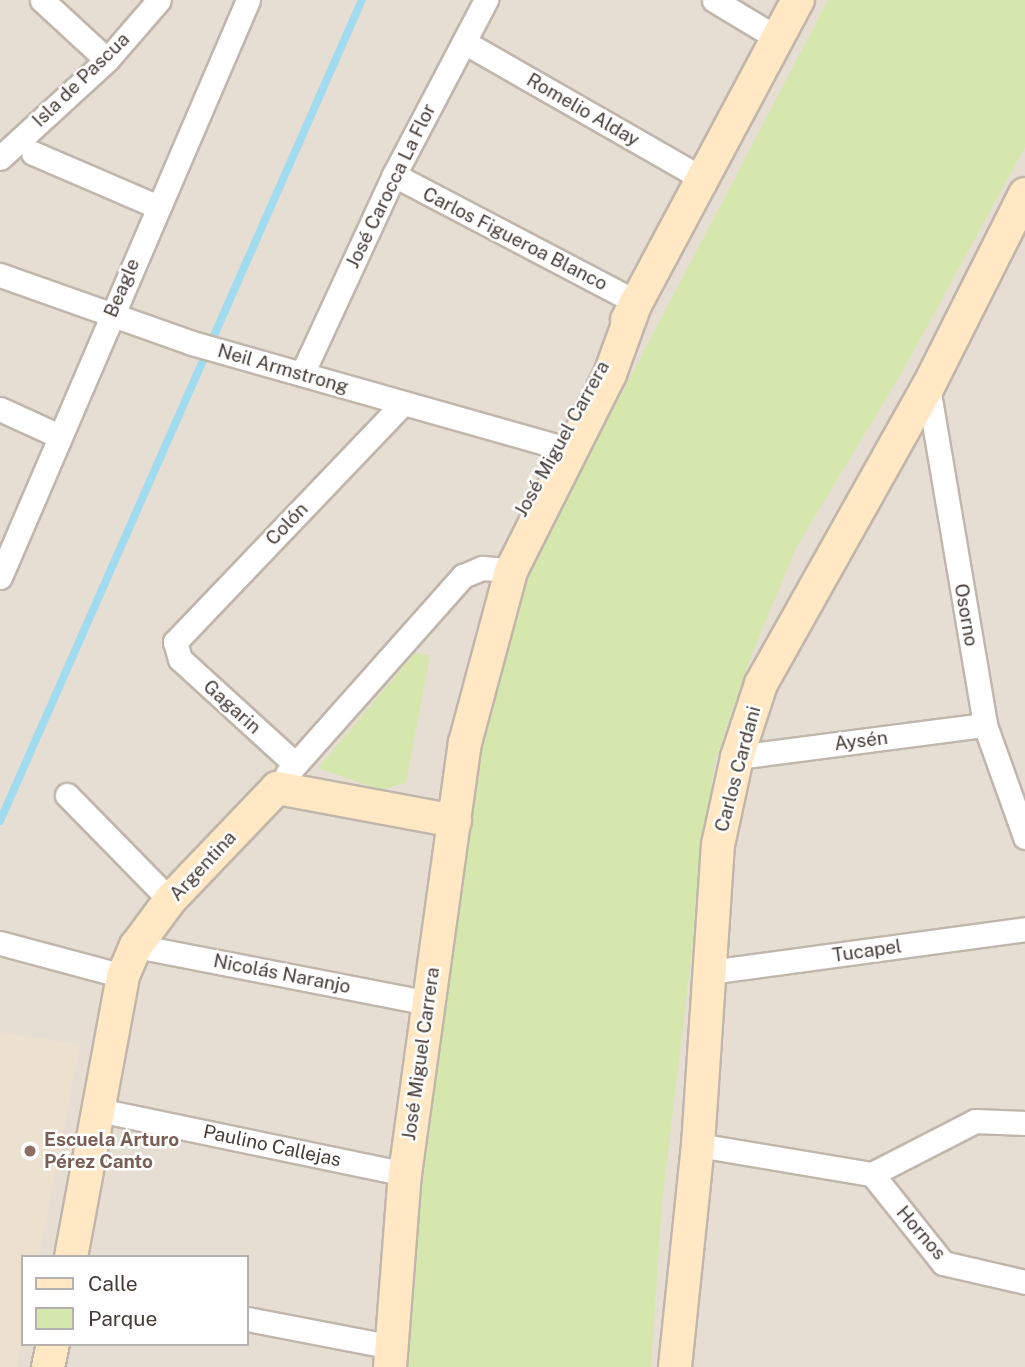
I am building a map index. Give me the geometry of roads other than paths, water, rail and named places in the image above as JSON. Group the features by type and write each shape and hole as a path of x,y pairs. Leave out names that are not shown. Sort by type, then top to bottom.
{"main road":[{"name":"José Miguel Carrera","path":"391,1357 405,1174 455,821 465,743 468,688 495,569 562,448 610,374 636,302 798,0"},
{"name":"Carlos Cardani","path":"675,1367 698,1144 718,845 737,757 761,684 928,387 1024,197"},
{"name":"José Miguel Carrera","path":"465,743 511,571 562,448"},
{"path":"286,776 455,821"},
{"name":"Argentina","path":"71,1255 123,976 136,946 170,900 286,776"},
{"path":"48,1367 53,1346"}],"street":[{"path":"42,0 107,60"},
{"name":"Isla de Pascua","path":"0,158 107,60 159,0"},
{"name":"Beagle","path":"0,578 5,550 59,436 156,206 248,0"},
{"name":"José Carocca La Flor","path":"302,374 394,175 486,0"},
{"path":"714,0 777,38"},
{"name":"Romelio Alday","path":"464,42 703,179"},
{"path":"33,153 156,206"},
{"name":"Carlos Figueroa Blanco","path":"394,175 636,302"},
{"name":"Neil Armstrong","path":"0,275 111,317 192,343 562,448"},
{"name":"Osorno","path":"928,387 985,724 1025,837"},
{"name":"Colón","path":"174,648 178,638 403,403"},
{"path":"0,409 59,436"},
{"name":"Argentina","path":"286,776 463,576 482,568 495,569"},
{"name":"Gagarin","path":"174,648 180,659 286,776"},
{"name":"Aysén","path":"737,757 985,724"},
{"path":"67,795 170,900"},
{"name":"Tucapel","path":"709,972 1025,929"},
{"path":"0,943 123,976"},
{"name":"Nicolás Naranjo","path":"136,946 428,1003"},
{"name":"Paulino Callejas","path":"99,1110 405,1174"},
{"path":"698,1144 872,1174 975,1121 1025,1123"},
{"name":"Hornos","path":"872,1174 943,1263 1025,1282"},
{"path":"248,1319 391,1357"}],"waterway":[{"path":"0,821 362,0"}],"place":[{"name":"Escuela Arturo Pérez Canto","path":"30,1151"}]}
